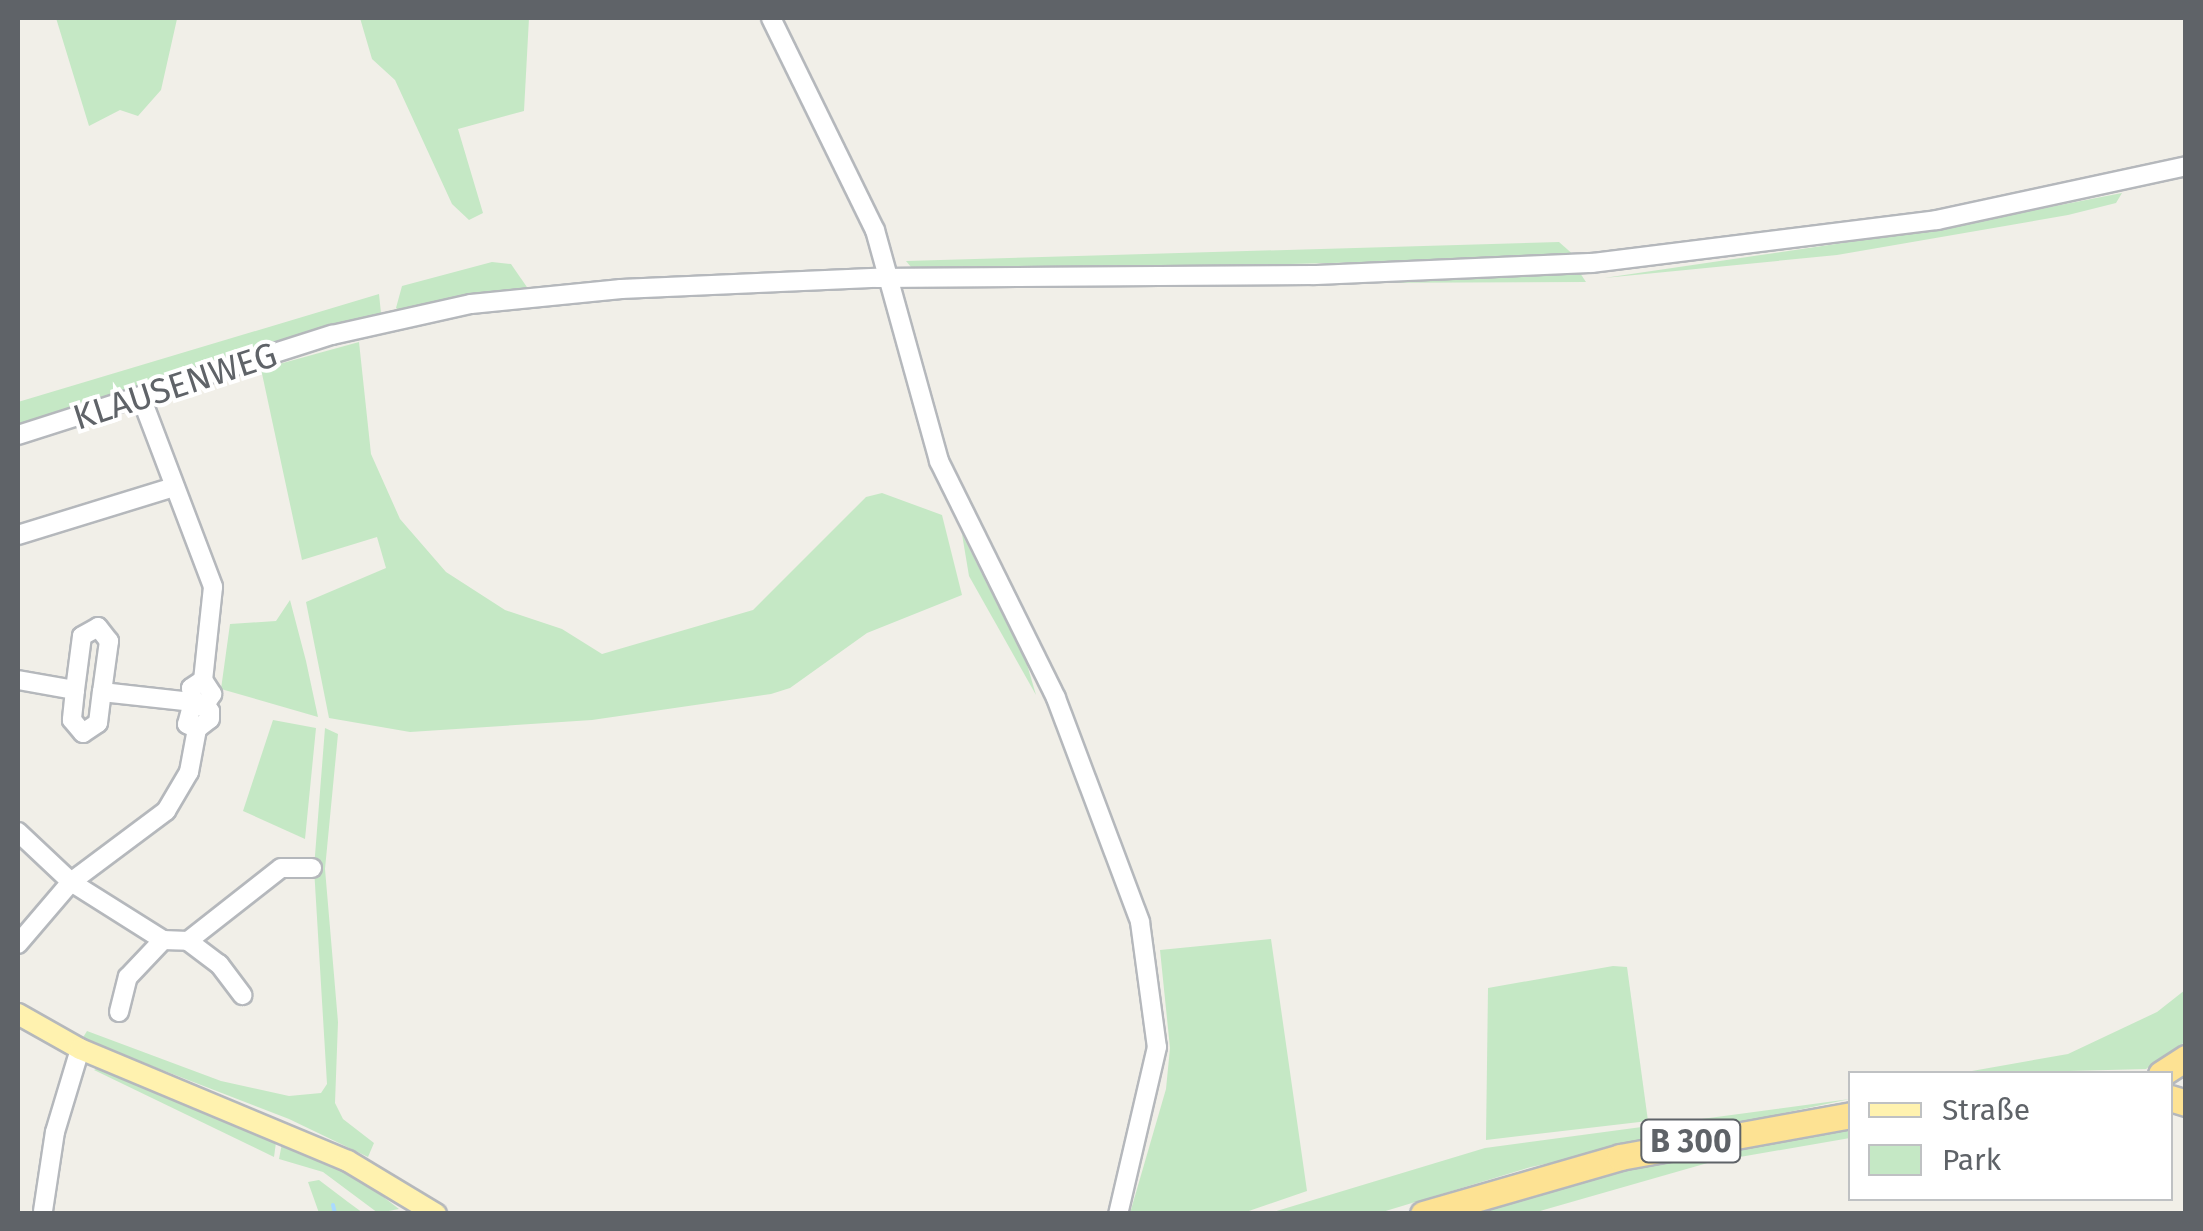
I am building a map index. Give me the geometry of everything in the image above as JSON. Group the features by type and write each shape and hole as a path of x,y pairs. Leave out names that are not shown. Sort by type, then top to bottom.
{"highway":[{"name":"B 300","path":"1422,1214 1620,1157 1848,1115"}],"main road":[{"path":"18,1014 80,1048 282,1130 436,1214"}],"street":[{"path":"770,18 853,178 892,278 939,461 1056,698 1144,937 1156,1047 1118,1214"},
{"name":"KLAUSENWEG","path":"18,436 332,335 471,304 542,296 892,278 1314,275 1592,264 1937,220 2186,166"},
{"path":"102,692 199,704 212,694 203,680 213,587 141,397"},
{"path":"18,535 174,487"},
{"path":"98,627 109,641 98,723 83,733 72,720 75,690 82,636 98,627"},
{"path":"18,680 75,690"},
{"path":"18,944 71,882 166,811 189,772 198,729 210,719 199,704"},
{"path":"18,832 71,882 163,940 188,941 219,964 242,995"},
{"path":"188,941 281,868 312,868"},
{"path":"120,1012 128,977 163,940"},
{"path":"44,1212 54,1132 80,1048"}],"green space":[{"path":"56,18 177,19 161,90 138,116 120,110 89,126"},
{"path":"360,18 529,18 524,111 458,129 483,213 469,220 452,204 395,80 372,59"},
{"path":"2122,193 2116,203 2068,215 1837,255 1604,278 1938,229"},
{"path":"1559,242 1576,257 916,273 906,261"},
{"path":"492,262 511,264 531,293 402,313 396,308 402,286"},
{"path":"1578,270 1586,282 1122,284"},
{"path":"379,294 381,313 368,318 240,351 18,428 18,402"},
{"path":"359,342 371,454 400,519 446,572 505,610 562,629 602,654 753,610 866,497 882,493 942,515 962,595 867,633 790,688 771,694 592,720 410,732 329,718 306,602 386,568 377,537 302,560 261,369"},
{"path":"962,534 1026,661 1036,695 969,576"},
{"path":"290,600 318,717 221,689 230,624 276,621"},
{"path":"273,720 316,728 305,839 243,811"},
{"path":"325,728 338,734 325,869 338,1022 335,1103 343,1119 374,1143 368,1157 289,1119 82,1039 87,1031 221,1081 289,1096 321,1093 327,1084 314,868"},
{"path":"1271,939 1307,1191 1243,1213 1130,1213 1166,1089 1170,1048 1160,950"},
{"path":"1613,966 1627,967 1648,1121 1486,1140 1488,988"},
{"path":"2185,990 2185,1042 2146,1069 1972,1071 2068,1054 2157,1012"},
{"path":"102,1066 277,1135 274,1157 94,1070"},
{"path":"1848,1099 1531,1167 1379,1213 1267,1214 1485,1148"},
{"path":"1848,1127 1848,1138 1711,1162 1533,1213 1470,1214 1643,1165"},
{"path":"283,1138 343,1166 399,1209 378,1213 323,1172 279,1159"},
{"path":"319,1180 363,1213 319,1213 308,1182"}],"waterway":[{"path":"333,1205 335,1214"}]}
